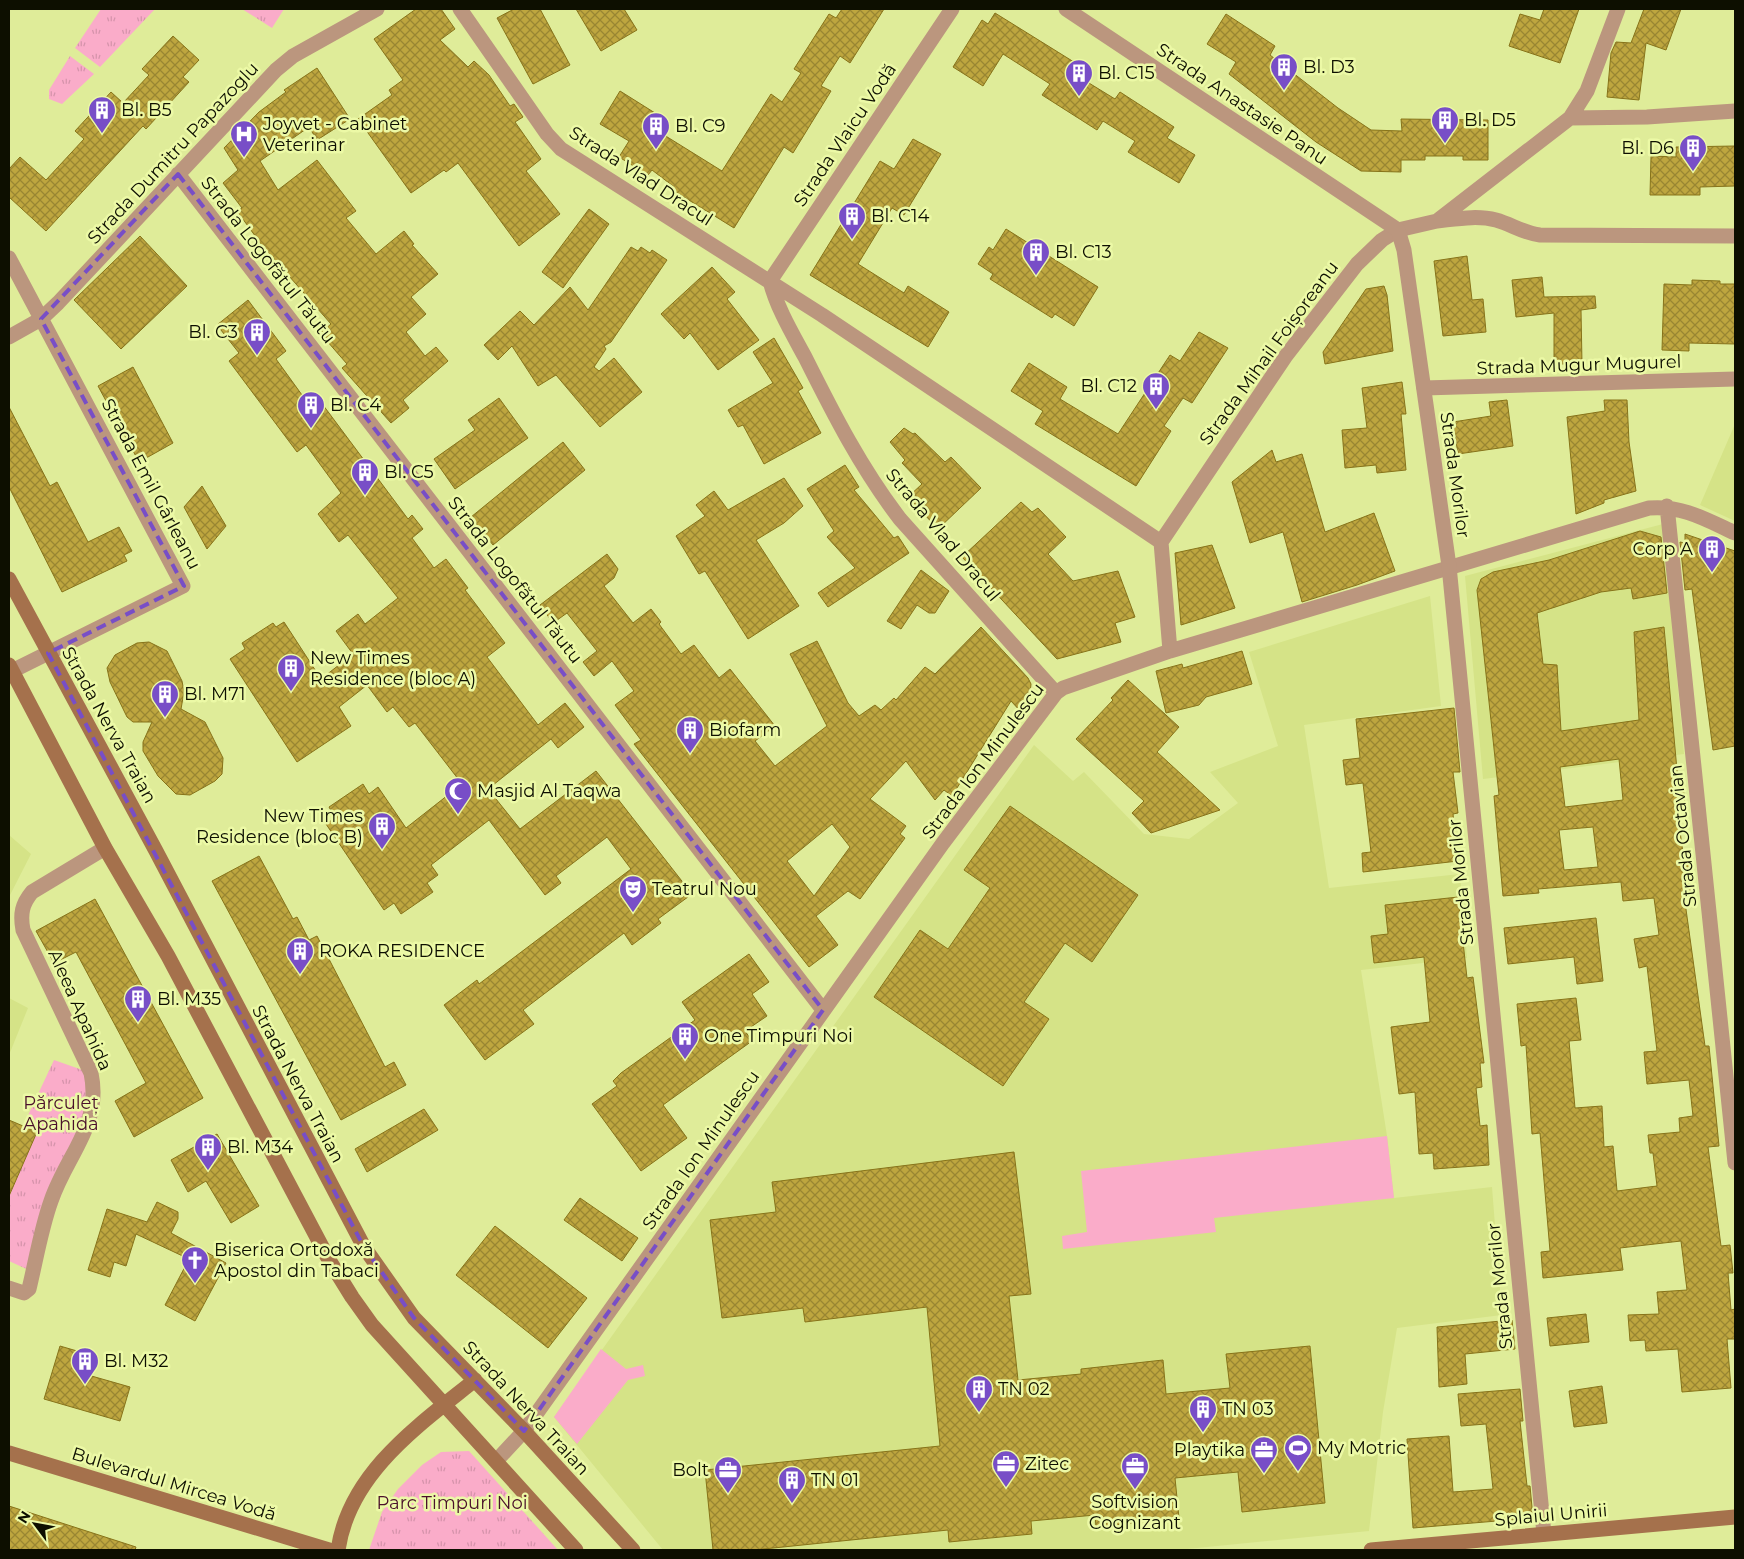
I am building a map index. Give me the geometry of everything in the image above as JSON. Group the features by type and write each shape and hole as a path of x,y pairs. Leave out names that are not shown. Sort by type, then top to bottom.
{"main road":[{"name":"Strada Nerva Traian","path":"9,579 156,851 364,1247 414,1318 524,1431 633,1550"},
{"path":"10,668 105,848 168,956 312,1227 352,1298 372,1325 497,1460 576,1550"},
{"path":"338,1550 346,1516 369,1477 388,1455 475,1380"},
{"name":"Bulevardul Mircea Vodă","path":"9,1453 329,1550"},
{"name":"Splaiul Unirii","path":"1371,1550 1735,1517"}],"street":[{"name":"Strada Dumitru Papazoglu","path":"9,337 41,319 276,70 293,56 377,9"},
{"name":"Strada Vlad Dracul","path":"460,9 547,134 561,149 770,281 1161,542"},
{"name":"Strada Vlaicu Vodă","path":"770,281 952,9"},
{"name":"Strada Anastasie Panu","path":"1066,9 1398,230"},
{"name":"Strada Mihail Foișoreanu","path":"1161,542 1285,357 1356,264 1382,240 1398,230 1437,221 1570,118 1587,91 1618,9"},
{"path":"1570,118 1647,117 1735,111"},
{"name":"Strada Logofătul Tăutu","path":"178,174 823,1010"},
{"path":"1437,221 1481,218 1495,220 1528,234 1540,235 1735,236"},
{"name":"Strada Morilor","path":"1398,230 1408,265 1449,566 1544,1534"},
{"name":"Strada Emil Gârleanu","path":"9,258 183,586 48,653 10,668"},
{"name":"Strada Vlad Dracul","path":"770,281 777,302 819,385 861,464 880,493 900,519 1056,693"},
{"name":"Strada Mugur Mugurel","path":"1424,388 1735,379"},
{"name":"Strada Ion Minulescu","path":"497,1460 524,1431 943,843 1056,693 1063,688 1170,651 1449,566 1649,508 1667,506 1687,511 1735,533"},
{"name":"Strada Octavian","path":"1667,506 1735,1163"},
{"path":"1161,542 1170,651"},
{"name":"Aleea Apahida","path":"9,1288 24,1293 29,1290 52,1199 94,1106 91,1073 24,930 22,910 25,900 32,892 105,848"}],"highlighted area":[{"path":"178,174 823,1010 524,1431 414,1318 364,1247 48,653 184,586 41,319"}],"shaded area":[{"path":"1735,424 1735,521 1700,505"},
{"path":"1663,524 1684,754 1483,779 1465,576"},
{"path":"1430,596 1441,706 1304,725 1329,888 1460,874 1467,958 1361,970 1387,1136 1394,1198 1492,1187 1502,1315 1397,1328 1383,1412 1369,1531 1177,1550 663,1550 554,1417 1034,745 1073,781 1084,772 1144,834 1189,839 1238,803 1210,772 1278,746 1249,652"},
{"path":"9,835 31,854 9,897"},
{"path":"9,998 28,1008 9,1055"}],"green space":[{"path":"101,9 155,9 100,67 75,48"},
{"path":"242,9 284,9 272,28"},
{"path":"70,56 94,74 62,104 49,99 49,90"},
{"name":"Părculeț Apahida","path":"54,1060 91,1073 82,1137 33,1272 9,1261 9,1196 36,1132 23,1126"},
{"path":"1387,1136 1394,1198 1214,1218 1216,1232 1063,1249 1062,1236 1087,1232 1081,1171"},
{"path":"601,1349 626,1369 643,1365 645,1376 628,1380 577,1444 554,1417"},
{"name":"Parc Timpuri Noi","path":"469,1451 558,1550 369,1550 382,1512 398,1489 422,1465 441,1452"}],"building":[{"path":"416,9 441,9 455,29 440,40 468,67 474,61 489,75 510,106 514,104 523,117 515,122 541,159 526,171 560,214 519,246 458,163 446,172 444,170 411,193 358,119 392,95 389,90 403,80 374,39"},
{"path":"514,9 540,9 570,65 533,84 497,18"},
{"path":"576,9 624,9 637,30 601,51"},
{"name":"Bl. C9","path":"842,9 884,9 850,63 840,56 821,86 831,91 793,153 784,147 734,228 671,189 673,186 652,170 648,175 619,157 629,141 600,124 620,91 663,118 656,130 722,171 771,94 782,102 801,73 794,69 829,14 836,18"},
{"path":"1544,9 1579,9 1560,63 1509,46 1520,14 1540,20"},
{"path":"1644,9 1681,9 1666,50 1646,43 1639,100 1607,97 1611,53 1616,42 1631,43"},
{"name":"Bl. C15","path":"995,13 1090,72 1084,80 1115,99 1120,92 1174,127 1167,138 1195,155 1179,183 1128,152 1135,141 1103,121 1097,130 1042,95 1050,84 1003,54 983,86 953,67 982,20 988,24"},
{"path":"1226,14 1275,46 1270,55 1338,108 1371,130 1402,131 1401,119 1488,120 1488,160 1463,160 1463,156 1425,156 1425,160 1401,160 1401,172 1361,171 1316,142 1229,74 1236,62 1207,44"},
{"name":"Bl. B5","path":"173,36 199,60 183,77 189,82 146,129 143,126 46,231 9,197 9,169 20,157 46,180 84,139 75,131 111,92 123,103 149,75 142,69"},
{"path":"317,68 350,119 317,140 309,127 260,161 278,190 317,160 356,211 346,218 376,254 404,231 414,244 412,245 438,274 411,297 426,314 406,332 425,356 436,347 448,361 403,400 409,408 391,423 342,368 347,364 320,333 331,324 261,244 237,211 242,208 223,183 238,170 224,148 259,112 286,92 284,90"},
{"name":"Bl. C14","path":"913,139 941,154 904,215 892,208 858,264 904,293 908,286 949,312 928,347 810,275 880,161 894,169"},
{"name":"Bl. D6","path":"1735,146 1735,186 1700,187 1700,195 1650,195 1651,156 1676,157 1676,147"},
{"path":"589,209 609,224 563,288 542,272"},
{"name":"Bl. C13","path":"1006,229 1098,287 1074,326 1055,314 1052,318 990,279 993,274 978,264 989,247 993,250"},
{"path":"140,236 187,286 121,349 74,300"},
{"path":"631,247 638,251 641,247 650,253 652,250 667,260 611,342 604,346 606,349 594,367 599,371 614,358 642,392 600,427 556,375 538,386 512,346 498,360 484,345 520,311 534,325 570,287 588,310"},
{"path":"1467,256 1472,300 1483,299 1486,332 1443,336 1434,261"},
{"path":"712,267 735,292 727,299 759,340 718,370 690,333 684,339 661,314"},
{"path":"1542,277 1544,297 1595,296 1596,308 1581,310 1582,364 1554,364 1554,313 1516,317 1512,280"},
{"path":"1692,280 1720,281 1720,284 1735,284 1735,344 1689,343 1689,351 1662,350 1664,284 1692,285"},
{"path":"1384,286 1387,295 1393,351 1325,364 1323,352 1366,289"},
{"path":"248,300 286,351 276,359 315,413 323,405 408,519 412,515 423,529 412,538 434,568 446,559 468,588 465,590 505,643 487,657 538,725 565,703 584,727 558,748 551,739 488,789 520,829 596,771 692,894 658,919 661,923 632,945 624,933 523,1010 534,1024 485,1060 444,1005 477,980 479,984 631,869 607,837 556,876 561,883 545,895 489,820 431,865 438,875 427,883 433,892 401,914 394,903 384,910 326,824 335,818 329,807 363,784 369,794 378,787 406,828 462,784 415,723 409,727 393,707 387,712 367,685 339,707 351,726 297,762 230,659 245,649 242,643 273,623 276,627 284,622 321,679 353,654 336,631 358,614 365,624 398,598 348,535 339,542 318,514 341,493 306,445 297,452 229,361 239,353 217,325"},
{"name":"Bl. C12","path":"1199,332 1228,348 1192,403 1183,398 1164,426 1171,431 1136,486 1035,424 1043,411 1011,391 1029,363 1067,387 1060,399 1118,434 1170,355 1180,361"},
{"path":"774,338 803,388 798,391 821,433 764,464 743,425 738,427 728,410 773,383 753,352"},
{"path":"133,367 173,443 139,462 98,386"},
{"path":"1402,382 1406,414 1401,414 1406,470 1377,473 1376,465 1345,468 1342,430 1367,428 1362,388"},
{"path":"499,398 528,438 455,489 434,459 475,430 468,420"},
{"path":"1507,400 1513,446 1458,454 1453,422 1491,416 1489,402"},
{"path":"1604,400 1627,400 1629,442 1636,491 1604,500 1604,503 1576,514 1567,417 1605,411"},
{"path":"9,407 50,486 57,482 88,542 119,527 132,551 124,555 127,561 62,592 9,487"},
{"path":"904,428 913,434 915,433 945,462 951,457 981,488 938,529 908,497 922,484 902,463 905,460 890,442"},
{"path":"563,442 585,470 493,545 471,517"},
{"path":"1272,450 1276,462 1302,454 1325,532 1374,513 1395,571 1302,602 1283,532 1250,543 1232,482"},
{"path":"845,465 859,487 854,490 894,538 898,536 909,553 828,607 818,593 855,568 827,537 834,531 807,489"},
{"path":"784,478 803,506 784,523 756,540 799,606 748,639 705,571 699,574 676,536 705,516 696,505 714,491 728,510"},
{"path":"202,486 226,526 207,549 184,507"},
{"path":"1021,502 1032,512 1038,508 1066,537 1048,554 1073,581 1118,571 1135,617 1115,623 1121,642 1057,659 962,557"},
{"path":"1640,531 1661,537 1667,593 1633,599 1631,588 1601,592 1537,613 1543,664 1557,665 1561,731 1639,720 1634,632 1664,627 1678,781 1683,781 1685,809 1677,810 1684,860 1689,860 1692,895 1684,895 1705,1046 1709,1046 1719,1146 1708,1147 1721,1246 1730,1245 1733,1273 1728,1273 1731,1310 1735,1309 1735,1339 1727,1339 1731,1388 1682,1392 1678,1349 1646,1351 1645,1340 1630,1341 1628,1315 1659,1314 1657,1292 1687,1290 1681,1241 1620,1248 1623,1270 1543,1278 1541,1252 1550,1251 1540,1133 1532,1134 1526,1045 1521,1046 1517,1004 1576,998 1581,1040 1569,1041 1575,1108 1602,1106 1604,1147 1613,1146 1617,1191 1657,1186 1653,1153 1650,1153 1648,1135 1680,1132 1679,1118 1693,1116 1689,1080 1647,1084 1644,1052 1657,1051 1647,966 1639,968 1634,939 1659,935 1654,898 1623,901 1621,882 1538,889 1539,893 1503,896 1494,796 1499,795 1477,590 1481,579 1493,572 1549,560","holes":["1619,759 1623,800 1565,807 1560,767","1593,827 1598,867 1564,870 1559,830"]},
{"path":"1685,534 1735,551 1735,746 1713,750 1692,589 1685,590 1680,542 1685,543"},
{"path":"1212,545 1235,608 1181,625 1175,553"},
{"path":"607,554 618,569 614,578 604,586 633,623 651,609 661,622 659,624 681,654 694,645 719,678 730,669 775,726 755,741 775,766 827,726 790,654 817,641 848,703 859,716 875,705 881,710 894,698 896,700 925,667 935,674 981,627 1028,678 1031,684 1030,694 1022,713 1011,701 952,796 944,790 935,800 906,761 870,799 906,826 900,834 905,838 860,899 848,891 816,916 838,945 809,967 634,744 641,740 615,705 634,691 612,661 594,676 583,662 597,651 567,613 553,623 540,605","holes":["832,824 850,847 814,896 787,861"]},
{"path":"921,570 949,591 935,613 929,613 917,605 901,629 887,621"},
{"name":"Bl. M71","path":"149,642 167,651 182,681 184,692 181,709 205,722 223,758 222,774 215,781 190,795 176,794 158,776 143,751 143,742 152,722 133,722 127,717 110,682 107,668 115,655 137,643"},
{"path":"1242,651 1252,684 1206,697 1199,705 1166,713 1156,671 1182,664 1183,668"},
{"path":"1128,680 1179,727 1157,752 1220,810 1151,833 1132,813 1144,801 1076,739 1113,700 1111,698"},
{"path":"1454,708 1460,772 1453,772 1458,813 1453,814 1458,861 1363,872 1362,853 1371,852 1363,783 1346,785 1343,760 1360,758 1356,719"},
{"path":"1010,806 1138,895 1092,962 1065,943 1024,1002 1049,1019 1003,1086 874,997 920,930 948,949 990,888 964,870"},
{"name":"ROKA RESIDENCE","path":"259,856 293,919 297,917 309,940 317,936 385,1067 394,1062 406,1085 341,1120 212,881"},
{"path":"1458,897 1467,978 1473,977 1484,1063 1480,1063 1482,1087 1476,1088 1480,1126 1487,1125 1489,1165 1434,1169 1433,1153 1419,1154 1415,1092 1399,1094 1391,1027 1430,1022 1424,957 1374,963 1371,936 1388,934 1385,905"},
{"name":"Bl. M35","path":"95,899 203,1098 134,1137 115,1101 146,1083 76,952 54,963 36,931"},
{"path":"1596,918 1603,981 1577,984 1574,957 1508,964 1504,928"},
{"name":"One Timpuri Noi","path":"749,954 769,982 752,994 767,1016 745,1031 752,1041 663,1105 687,1138 641,1171 592,1104 617,1086 613,1081 621,1073 695,1020 682,1002"},
{"path":"424,1109 438,1130 367,1172 355,1149"},
{"path":"9,1120 37,1132 9,1196"},
{"name":"Bl. M34","path":"217,1134 259,1206 231,1223 206,1181 188,1192 171,1160"},
{"path":"1014,1152 1031,1294 1009,1296 1018,1380 1081,1374 1081,1369 1163,1360 1166,1394 1230,1388 1226,1354 1310,1346 1325,1503 1242,1512 1238,1472 1175,1478 1179,1518 1096,1527 1095,1515 1031,1521 1032,1534 949,1542 948,1530 754,1550 713,1550 705,1470 940,1446 927,1307 805,1322 803,1308 722,1318 710,1220 776,1212 772,1182"},
{"path":"580,1198 638,1238 622,1261 564,1220"},
{"path":"157,1202 178,1212 178,1219 171,1233 226,1263 195,1321 165,1305 189,1259 136,1234 126,1266 114,1262 110,1277 88,1270 107,1209 147,1222"},
{"path":"495,1226 587,1298 548,1348 456,1275"},
{"path":"1586,1314 1589,1342 1550,1346 1547,1318"},
{"path":"1512,1320 1515,1349 1465,1354 1467,1384 1439,1387 1437,1327"},
{"name":"Bl. M32","path":"60,1346 94,1356 88,1375 130,1387 120,1421 44,1399"},
{"path":"1602,1386 1607,1423 1574,1427 1569,1391"},
{"path":"1520,1389 1523,1421 1520,1421 1527,1486 1530,1486 1533,1518 1413,1528 1407,1439 1449,1436 1453,1492 1493,1489 1486,1424 1461,1426 1458,1394"},
{"path":"9,1506 136,1547 135,1550 9,1550"}],"place":[{"name":"Bl. D3","path":"1284,91"},
{"name":"Bl. C15","path":"1079,97"},
{"name":"Bl. B5","path":"102,134"},
{"name":"Bl. D5","path":"1445,144"},
{"name":"Bl. C9","path":"656,150"},
{"name":"Joyvet - Cabinet Veterinar","path":"244,158"},
{"name":"Bl. D6","path":"1693,172"},
{"name":"Bl. C14","path":"852,240"},
{"name":"Bl. C13","path":"1036,276"},
{"name":"Bl. C3","path":"257,356"},
{"name":"Bl. C12","path":"1156,410"},
{"name":"Bl. C4","path":"311,429"},
{"name":"Bl. C5","path":"365,496"},
{"name":"Corp A","path":"1712,573"},
{"name":"New Times Residence (bloc A)","path":"291,692"},
{"name":"Bl. M71","path":"165,718"},
{"name":"Biofarm","path":"690,754"},
{"name":"Masjid Al Taqwa","path":"458,815"},
{"name":"New Times Residence (bloc B)","path":"382,850"},
{"name":"Teatrul Nou","path":"633,913"},
{"name":"ROKA RESIDENCE","path":"300,975"},
{"name":"Bl. M35","path":"138,1023"},
{"name":"One Timpuri Noi","path":"685,1060"},
{"name":"Bl. M34","path":"208,1171"},
{"name":"Biserica Ortodoxă Apostol din Tabaci","path":"195,1284"},
{"name":"Bl. M32","path":"85,1385"},
{"name":"TN 02","path":"979,1413"},
{"name":"TN 03","path":"1203,1433"},
{"name":"My Motric","path":"1298,1472"},
{"name":"Playtika","path":"1264,1474"},
{"name":"Zitec","path":"1006,1488"},
{"name":"Softvision Cognizant","path":"1135,1490"},
{"name":"Bolt","path":"728,1494"},
{"name":"TN 01","path":"792,1504"}]}
